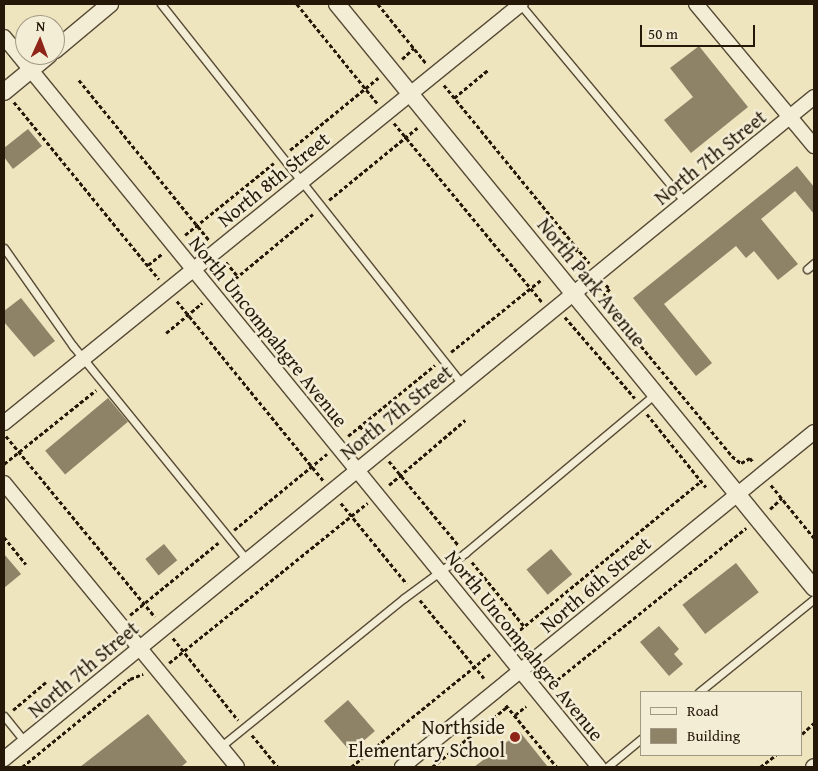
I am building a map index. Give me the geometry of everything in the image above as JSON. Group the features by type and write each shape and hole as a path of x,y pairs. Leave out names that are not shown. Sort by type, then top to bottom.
{"street":[{"path":"65,42 110,4"},
{"name":"North Park Avenue","path":"337,4 814,588"},
{"name":"North 8th Street","path":"4,423 192,268 520,4"},
{"path":"696,4 814,146"},
{"name":"North Uncompahgre Avenue","path":"4,37 358,470 520,673 599,767"},
{"path":"5,91 37,65"},
{"name":"North 7th Street","path":"4,759 552,309 814,97"},
{"name":"North 6th Street","path":"402,767 520,673 814,432"},
{"path":"4,484 237,767"}],"lane":[{"path":"160,4 462,384"},
{"path":"520,4 685,202"},
{"path":"4,248 84,358 247,560"},
{"path":"807,269 814,263"},
{"path":"220,747 413,591 465,553 656,393"},
{"path":"700,691 814,599"},
{"path":"4,716 25,742"},
{"path":"607,767 640,740"}],"path":[{"path":"297,4 530,289 552,309 572,322 706,487"},
{"path":"454,98 489,69"},
{"path":"79,80 238,275"},
{"path":"5,91 326,484"},
{"path":"166,333 405,137"},
{"path":"119,624 530,289"},
{"path":"4,464 105,383"},
{"path":"386,488 465,420"},
{"path":"360,426 524,626"},
{"path":"4,433 158,621"},
{"path":"509,639 701,481"},
{"path":"337,497 484,678"},
{"path":"163,665 184,652 372,498"},
{"path":"552,684 782,498"},
{"path":"4,537 26,564"},
{"path":"169,634 278,767"},
{"path":"351,767 490,654"},
{"path":"22,767 130,679 146,673"},
{"path":"4,716 46,682"},
{"path":"432,767 506,706 557,767"},
{"path":"515,716 526,706"},
{"path":"803,733 814,724"},
{"path":"760,767 775,756"}],"building":[{"path":"699,46 748,107 691,153 664,120 693,97 670,68"},
{"path":"28,129 42,146 13,169 4,157 4,148"},
{"path":"797,166 814,187 814,214 795,191 761,219 798,264 778,280 754,251 746,258 736,246 664,304 712,363 696,376 633,298"},
{"path":"21,298 55,341 34,357 4,322 4,311"},
{"path":"108,398 128,422 65,474 45,451"},
{"path":"164,544 177,560 159,575 145,559"},
{"path":"551,549 572,574 548,595 526,570"},
{"path":"4,554 21,574 4,588"},
{"path":"736,563 759,592 705,634 682,605"},
{"path":"659,626 679,649 674,654 683,664 669,676 640,642"},
{"path":"348,700 375,731 351,752 324,721"},
{"path":"148,714 187,762 181,767 80,767"},
{"name":"Northside Elementary School","path":"520,732 548,767 474,767"}],"place":[{"name":"Northside Elementary School","path":"515,737"}]}
